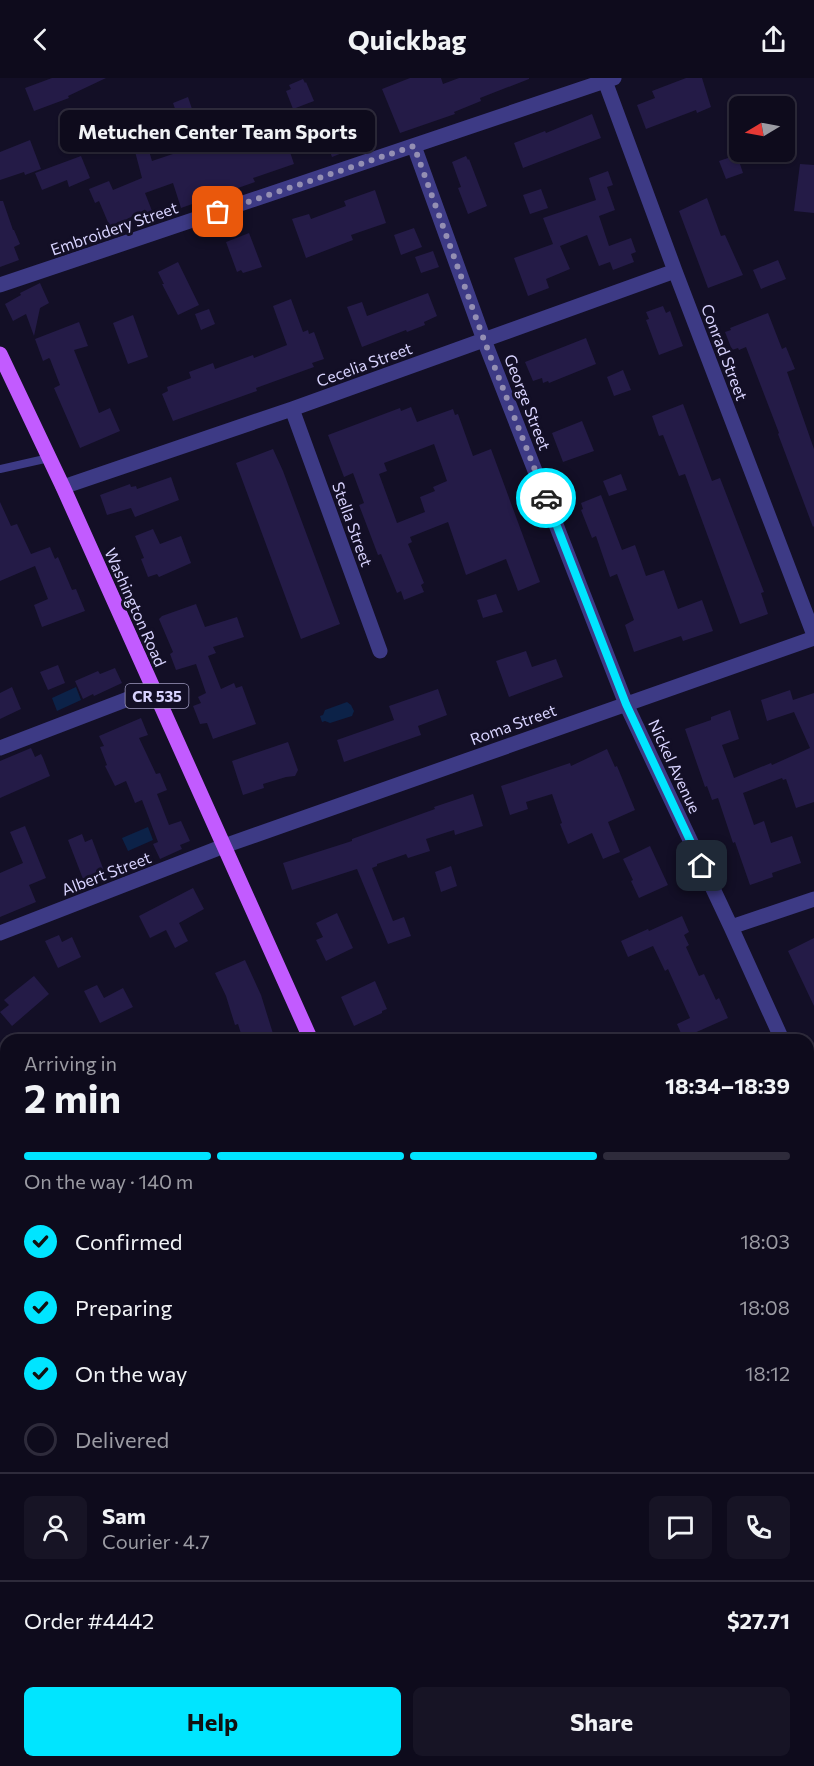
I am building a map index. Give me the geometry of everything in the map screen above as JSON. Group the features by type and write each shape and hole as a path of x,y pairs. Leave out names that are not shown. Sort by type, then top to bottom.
{"main road":[{"name":"Washington Road","path":"0,354 63,487 308,1034"}],"street":[{"name":"Embroidery Street","path":"0,285 610,80"},
{"name":"Conrad Street","path":"610,80 675,271 814,637"},
{"name":"George Street","path":"414,146 484,340 626,704"},
{"name":"Cecelia Street","path":"63,487 292,409 675,271"},
{"name":"Stella Street","path":"292,409 380,651"},
{"name":"Roma Street","path":"224,846 814,637"},
{"path":"0,748 153,689"},
{"name":"Nickel Avenue","path":"626,704 780,1034"},
{"name":"Albert Street","path":"0,933 224,846"},
{"path":"731,927 814,899"}],"lane":[{"path":"0,470 49,458"}],"water":[{"path":"76,687 81,700 57,711 52,698"},
{"path":"347,702 354,711 352,716 330,723 322,722 320,716 325,710"},
{"path":"148,827 153,840 128,851 122,838"}],"building":[{"path":"52,78 106,78 68,96 69,98 34,111 25,88"},
{"path":"410,78 441,78 443,84 459,78 529,79 480,98 481,101 454,112 455,114 400,133 382,89"},
{"path":"686,78 702,78 711,107 697,113 696,110 646,129 637,105 655,98 652,91"},
{"path":"303,79 314,101 293,109 286,91 291,89 289,85"},
{"path":"188,97 194,115 179,120 173,103"},
{"path":"347,112 354,129 349,131 355,148 332,157 321,122"},
{"path":"592,114 601,138 523,168 514,143"},
{"path":"238,132 242,145 275,134 278,146 287,143 294,164 253,178 255,182 181,208 173,183 145,193 154,216 141,222 138,214 110,227 99,201 95,203 89,189 109,181 113,190 142,178 132,140 145,137 152,161"},
{"path":"30,140 41,169 0,180 0,152"},
{"path":"81,156 90,178 69,187 67,180 42,190 35,173"},
{"path":"466,156 487,206 468,214 458,188 461,187 452,162"},
{"path":"729,158 729,162 739,162 743,173 726,179 719,161"},
{"path":"800,164 814,165 814,213 794,211"},
{"path":"608,171 613,185 607,187 615,210 599,216 609,246 631,238 636,252 631,254 634,262 613,270 610,262 599,266 587,235 560,246 570,269 546,279 549,288 528,296 514,258 553,244 543,218 596,200 589,178"},
{"path":"541,189 548,208 530,214 523,195"},
{"path":"375,190 386,223 351,235 353,240 306,258 292,219 309,214 311,219 346,206 344,201"},
{"path":"707,198 721,236 725,235 743,275 708,288 679,211"},
{"path":"0,201 3,201 20,244 14,247 19,260 0,267"},
{"path":"414,228 422,247 401,255 394,235"},
{"path":"249,233 262,267 243,273 241,270 237,272 226,242"},
{"path":"433,251 439,267 421,273 415,257"},
{"path":"778,260 786,279 761,289 753,270"},
{"path":"178,262 199,305 178,315 158,272"},
{"path":"40,283 49,303 40,308 34,336 26,314 13,321 5,304"},
{"path":"428,293 437,316 424,322 425,325 362,347 347,307 362,302 367,316"},
{"path":"291,299 303,332 308,330 309,334 314,332 324,359 312,363 314,367 256,388 257,391 173,421 162,394 168,391 167,387 191,378 189,372 213,363 215,369 253,355 254,358 287,345 273,306"},
{"path":"663,306 666,313 670,311 683,346 659,355 646,320 649,319 646,312"},
{"path":"209,309 215,324 201,330 195,314"},
{"path":"768,313 782,349 786,347 795,369 787,372 814,449 813,527 746,347 732,350 725,332"},
{"path":"133,315 148,357 128,364 113,323"},
{"path":"79,322 88,346 74,350 99,413 110,408 120,431 80,448 54,388 60,385 50,359 43,361 35,339"},
{"path":"586,338 596,364 549,383 548,381 543,383 542,378 533,381 525,362"},
{"path":"623,370 631,390 614,396 607,377"},
{"path":"683,404 712,481 720,478 764,592 761,593 768,614 740,624 685,474 679,476 663,435 659,436 652,416"},
{"path":"411,407 417,422 453,409 455,415 458,414 473,456 491,449 540,582 518,591 506,559 466,575 448,522 410,537 412,542 408,544 424,583 421,585 424,592 404,600 401,591 397,593 381,554 378,555 359,505 364,503 353,473 344,477 328,435 400,408 401,411","holes":["434,444 447,481 433,487 435,491 420,497 425,512 397,523 379,474 387,471 384,463"]},
{"path":"582,421 594,451 563,462 552,433"},
{"path":"273,449 340,624 301,639 236,463"},
{"path":"621,474 627,490 609,496 603,481"},
{"path":"171,477 179,500 135,517 131,508 107,515 100,495 130,484 131,487 136,486 137,489"},
{"path":"601,495 622,550 635,545 646,576 664,570 678,609 702,600 713,631 683,641 681,636 634,652 625,625 634,620 617,574 610,577 596,536 592,538 581,510 583,509 581,503"},
{"path":"0,502 11,526 17,524 31,554 50,547 55,559 58,557 72,590 76,589 85,611 42,627 34,605 48,599 35,566 0,581"},
{"path":"153,529 160,544 181,536 191,563 159,577 157,574 148,577 141,559 144,558 135,536"},
{"path":"496,594 503,612 483,618 477,600"},
{"path":"196,604 205,627 237,617 244,637 213,647 216,653 208,656 221,689 234,683 236,688 242,686 256,724 213,739 207,723 200,724 193,706 201,703 198,697 206,693 196,664 176,670 170,654 173,652 159,619"},
{"path":"526,651 532,667 556,659 563,677 509,697 496,661"},
{"path":"58,665 65,683 48,690 40,672"},
{"path":"115,668 122,683 83,699 75,681 98,671 100,674"},
{"path":"12,687 21,709 0,719 0,693"},
{"path":"438,689 447,715 418,726 421,735 344,762 337,740 394,720 389,706"},
{"path":"790,690 793,700 814,693 814,802 796,808 786,779 782,778 743,793 754,825 764,821 771,843 792,836 801,863 772,873 773,877 750,885 718,798 712,800 707,786 705,787 685,729 711,720 711,717 730,710 739,739 722,745 734,778 771,763 772,765 810,748 794,712 767,721 761,700"},
{"path":"141,718 148,735 139,738 156,774 160,773 167,790 157,794 169,825 181,821 190,841 180,845 182,849 160,859 153,844 158,842 142,800 135,803 126,781 115,786 105,766 107,765 100,747 104,746 99,736"},
{"path":"288,742 298,770 295,776 263,784 264,788 243,795 232,761"},
{"path":"31,748 35,757 41,754 50,776 0,798 0,761"},
{"path":"607,749 615,767 617,766 635,810 608,822 620,852 603,859 592,833 568,844 552,794 526,802 528,809 510,815 501,786 570,763 571,766"},
{"path":"473,794 483,826 455,835 454,830 426,839 430,851 408,858 406,854 372,868 393,921 404,917 411,936 388,944 357,869 292,890 283,863 352,841 352,839 435,809 434,807"},
{"path":"25,826 46,878 29,885 36,902 0,917 0,873 23,863 10,832"},
{"path":"82,834 85,842 92,839 104,871 83,879 68,840"},
{"path":"650,846 668,885 639,898 623,859"},
{"path":"451,866 457,886 441,892 435,872"},
{"path":"193,888 204,909 179,923 188,941 175,948 166,930 150,938 139,916"},
{"path":"337,913 353,948 326,961 316,940 323,937 316,923"},
{"path":"682,916 689,932 684,935 689,945 686,947 699,976 704,974 716,1000 719,998 728,1018 692,1034 681,1034 677,1024 690,1018 668,969 665,971 653,946 628,957 621,941 648,929 649,931"},
{"path":"59,935 62,942 72,937 81,957 58,968 45,941"},
{"path":"814,938 814,1006 788,951"},
{"path":"245,960 261,995 273,1034 241,1034 238,1024 235,1025 226,996 215,973"},
{"path":"34,976 49,994 12,1026 0,1012 9,1005 4,1000"},
{"path":"375,981 387,1009 354,1026 341,997"},
{"path":"97,985 104,998 123,988 133,1007 100,1023 84,991"}],"way so far":[{"path":"218,212 414,146 484,340 546,498"}],"place":[{"name":"Metuchen Center Team Sports","path":"218,212"}],"route":[{"path":"546,498 626,704 702,866"}]}
